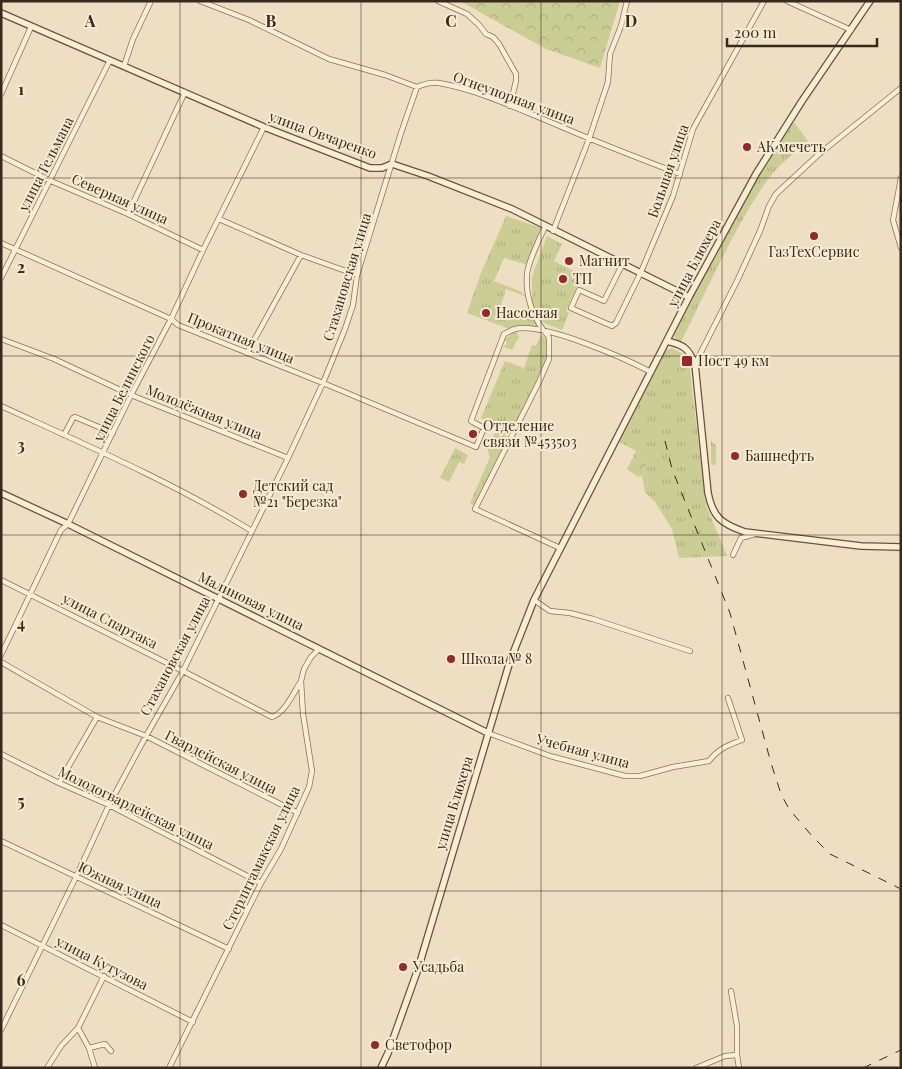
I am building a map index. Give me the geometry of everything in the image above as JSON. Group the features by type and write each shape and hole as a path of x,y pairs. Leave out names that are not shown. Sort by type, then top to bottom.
{"main road":[{"name":"улица Блюхера","path":"381,1068 388,1054 418,969 510,661 534,600 689,297 756,174 802,101 870,1"},
{"name":"улица Овчаренко","path":"1,13 264,127 370,168 382,168 392,164 512,209 689,297"},
{"path":"667,341 690,352 695,364 708,493 716,516 727,525 745,532 817,542 901,547"},
{"name":"Малиновая улица","path":"1,493 68,524 488,733"}],"street":[{"path":"124,66 151,1"},
{"name":"Огнеупорная улица","path":"200,1 249,20 329,59 385,75 417,87 438,83 471,92 680,174"},
{"path":"438,1 467,14 486,34 493,37 499,44 516,74 510,106"},
{"path":"553,231 589,139 608,82 610,54 621,26 627,1"},
{"name":"Большая улица","path":"622,265 604,301 579,290 571,308 612,326 616,323 641,272 673,196 693,129 764,1"},
{"path":"787,1 850,30"},
{"path":"1,94 31,26"},
{"name":"улица Тельмана","path":"1,278 110,60"},
{"name":"Стахановская улица","path":"1,1030 109,806 183,671 323,383 353,305 358,275 417,87"},
{"path":"695,364 734,288 760,231 768,206 776,194 818,155 901,88"},
{"path":"128,214 185,92"},
{"name":"улица Белинского","path":"1,655 61,530 68,524 131,395 171,319 264,127"},
{"name":"Северная улица","path":"1,156 50,181 128,214 203,250"},
{"path":"901,178 893,220 901,248"},
{"path":"218,220 300,256 358,275"},
{"path":"545,227 526,274 530,305 542,330 549,337 549,359 475,509 560,548"},
{"name":"Прокатная улица","path":"1,243 171,319 178,326 323,383 476,447 484,428 471,421 504,334 515,329 542,330"},
{"path":"247,353 300,256"},
{"path":"542,330 619,356 651,372"},
{"name":"Молодёжная улица","path":"1,339 54,359 131,395 288,458"},
{"path":"1,406 104,453 210,505 252,531"},
{"path":"64,435 75,417 113,433"},
{"path":"733,554 741,538 758,533"},
{"name":"улица Спартака","path":"1,580 30,593 272,718 276,717 282,710 301,681"},
{"path":"534,600 550,611 570,613 593,619 690,651"},
{"name":"Стерлитамакская улица","path":"169,1068 281,849 309,787 312,771 303,714 301,681 304,669 311,657 319,649"},
{"name":"Гвардейская улица","path":"1,662 97,717 146,736 298,813"},
{"name":"Учебная улица","path":"488,733 550,756 625,776 640,776 673,766 709,761 723,748 742,740 728,698"},
{"path":"59,783 97,717"},
{"name":"Молодогвардейская улица","path":"1,754 109,806 262,884"},
{"name":"Южная улица","path":"1,841 229,949"},
{"name":"улица Кутузова","path":"1,926 193,1022"},
{"path":"47,1068 61,1046 78,1028 104,976"},
{"path":"731,991 737,1026 739,1068"},
{"path":"1,1015 7,1018"},
{"path":"78,1028 89,1048 96,1068"},
{"path":"89,1048 105,1044 111,1051"},
{"path":"696,1068 725,1056 737,1055"}],"green space":[{"path":"460,1 620,1 600,68 546,49"},
{"path":"794,122 808,141 780,165 766,182 731,240 681,342 677,340 674,336 679,324 761,171"},
{"path":"506,216 541,228 527,265 504,258 494,281 520,291 527,297 506,289 500,309 523,318 530,307 537,325 536,327 509,329 467,313 481,273"},
{"path":"547,236 562,244 554,261 582,275 566,311 569,313 562,330 544,323 539,318 532,303 532,277"},
{"path":"516,332 519,337 512,350 504,347 507,342 504,340 510,334"},
{"path":"541,335 548,340 547,360 475,506 470,503 490,457 487,448 498,427 481,418 505,361 524,368 532,345 536,346"},
{"path":"672,348 685,355 689,362 705,499 727,556 679,558 672,529 655,502 645,492 642,476 647,463 636,451 619,442 666,350"},
{"path":"711,441 716,445 716,463 714,466 711,463"},
{"path":"455,448 468,455 464,464 459,462 449,482 440,478"},
{"path":"636,451 647,463 642,476 638,477 627,469"}],"railway":[{"path":"665,441 672,469 730,613 781,794 789,809 830,854 901,889"},
{"path":"863,1068 901,1050"}],"place":[{"name":"АК мечеть","path":"747,147"},
{"name":"ГазТехСервис","path":"814,236"},
{"name":"Магнит","path":"569,261"},
{"name":"ТП","path":"563,279"},
{"name":"Насосная","path":"486,313"},
{"name":"Пост 49 км","path":"687,361"},
{"name":"Отделение связи №453503","path":"473,434"},
{"name":"Башнефть","path":"735,456"},
{"name":"Детский сад №21 \"Березка\"","path":"243,494"},
{"name":"Школа № 8","path":"451,659"},
{"name":"Усадьба","path":"403,967"},
{"name":"Светофор","path":"375,1045"}]}
